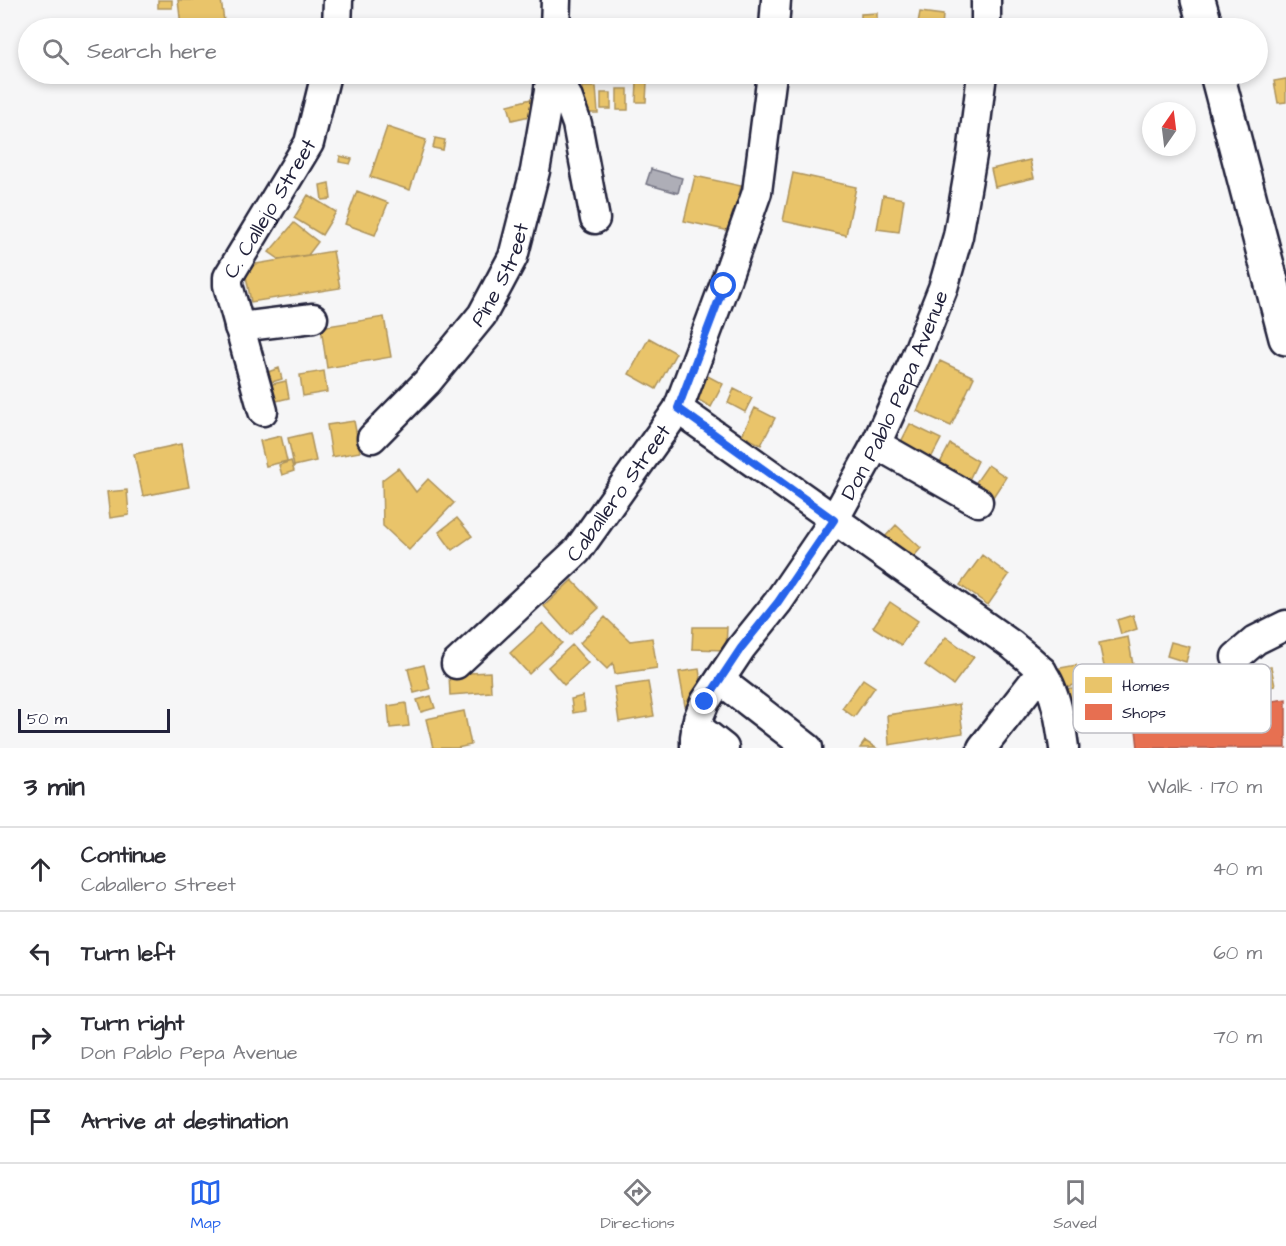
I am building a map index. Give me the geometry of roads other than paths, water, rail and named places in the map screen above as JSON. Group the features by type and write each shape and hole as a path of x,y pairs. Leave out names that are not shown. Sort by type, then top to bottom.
{"main road":[{"path":"1198,0 1203,18"},
{"path":"1220,84 1286,338"}],"street":[{"path":"337,18 338,0"},
{"path":"555,18 556,0"},
{"path":"775,18 776,0"},
{"path":"986,0 986,18"},
{"name":"C. Callejo Street","path":"262,411 228,285 228,277 309,142 324,84"},
{"name":"Pine Street","path":"372,438 427,382 482,315 513,257 535,171 550,84"},
{"path":"554,84 567,96 577,124 595,219"},
{"name":"Caballero Street","path":"456,664 577,551 678,408 757,192 771,84"},
{"name":"Don Pablo Pepa Avenue","path":"696,737 701,711 720,680 741,648 778,602 834,520 876,444 915,359 943,288 958,236 968,185 981,84"},
{"path":"239,327 313,318"},
{"path":"678,408 1012,645 1041,671 1053,694 1061,723 1064,748"},
{"path":"876,444 978,502"},
{"path":"1236,657 1256,640 1286,625"},
{"path":"982,748 1041,671"},
{"path":"720,680 808,748"},
{"path":"696,737 724,748"}]}
